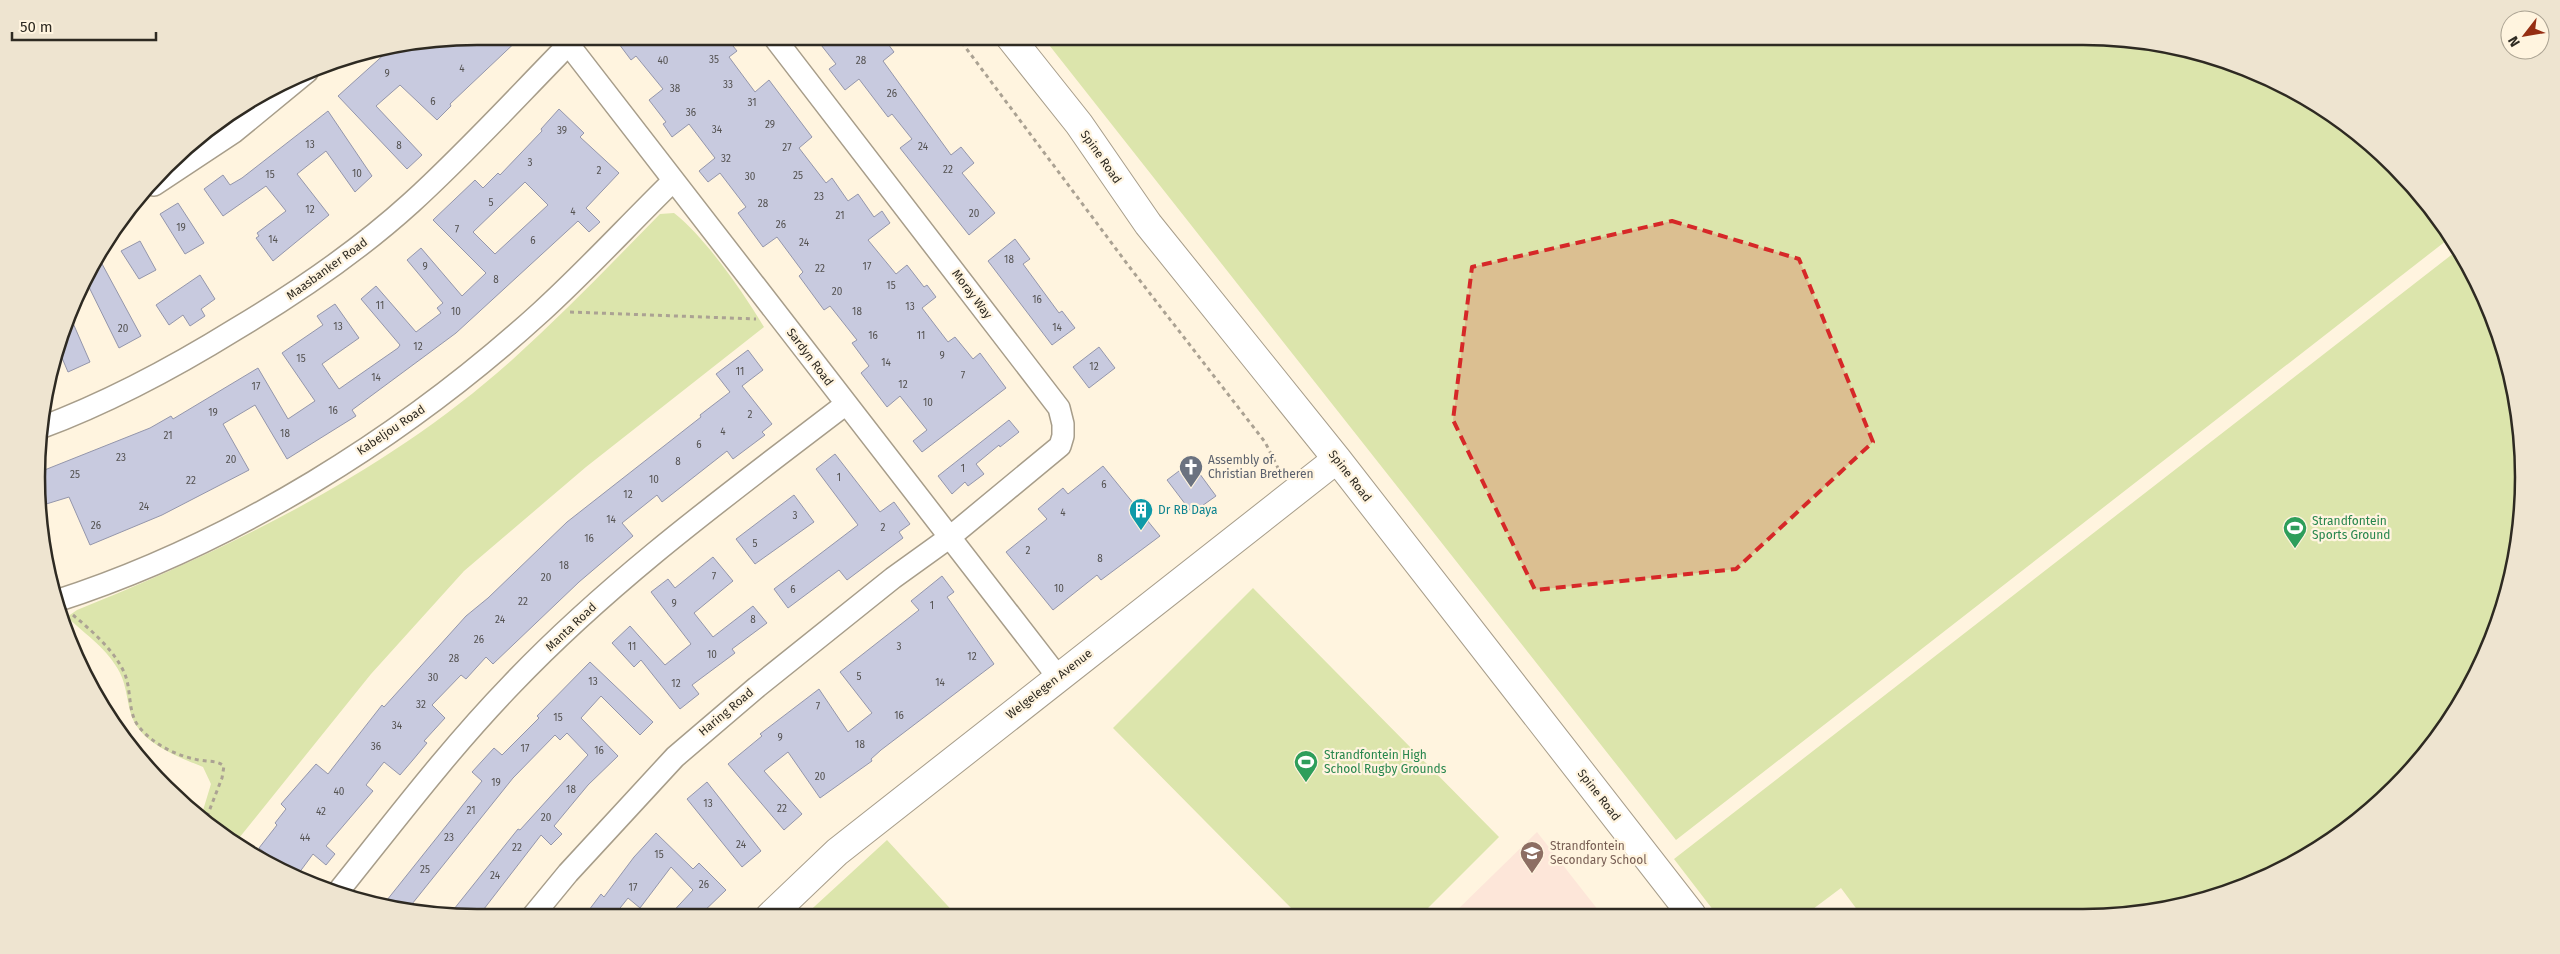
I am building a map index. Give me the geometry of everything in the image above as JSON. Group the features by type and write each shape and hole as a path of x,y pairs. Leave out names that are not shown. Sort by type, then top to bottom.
{"main road":[{"name":"Spine Road","path":"1016,45 1078,124 1148,224 1337,459 1687,909"},
{"name":"Welgelegen Avenue","path":"777,909 836,852 1337,459"}],"street":[{"name":"Maasbanker Road","path":"49,425 101,404 163,374 300,290 332,268 410,205 476,142 561,45"},
{"name":"Sardyn Road","path":"568,45 1058,677"},
{"name":"Moray Way","path":"780,45 1059,408 1064,436 1060,446 950,537"},
{"path":"169,175 234,132 284,91"},
{"name":"Kabeljou Road","path":"63,598 147,566 228,529 315,480 436,398 542,311 673,180"},
{"name":"Manta Road","path":"343,887 446,758 511,684 560,636 668,543 846,404"},
{"name":"Haring Road","path":"538,909 568,873 675,756 757,686 893,578 950,537"}],"path":[{"path":"964,45 1125,261 1265,442 1291,495"},
{"path":"542,311 781,320"},
{"path":"66,608 99,639 124,672 131,708 138,726 167,749 185,757 217,761 224,766 222,778 208,815"}],"highlighted area":[{"path":"1672,221 1799,259 1873,442 1736,569 1535,590 1453,420 1472,267"}],"shaded area":[{"name":"Strandfontein Secondary School","path":"1537,832 1597,909 1458,909"}],"green space":[{"path":"1049,45 2083,45 2139,49 2167,53 2222,68 2248,78 2299,103 2346,134 2368,152 2408,192 2426,214 2445,242 1676,840"},
{"path":"674,213 711,250 764,327 586,467 464,571 371,674 239,838 214,820 203,811 211,784 203,767 162,748 144,735 132,717 124,684 115,664 103,649 68,616 77,610 192,561 249,533 305,504 413,438 464,400 531,343 660,214"},
{"name":"Strandfontein Sports Ground","path":"2453,254 2482,312 2492,338 2507,393 2514,449 2515,477 2514,505 2507,561 2492,616 2482,642 2457,693 2426,740 2408,762 2368,802 2346,820 2299,851 2248,876 2222,886 2167,901 2111,908 1857,909 1841,888 1813,909 1712,909 1674,859"},
{"name":"Strandfontein High School Rugby Grounds","path":"1253,588 1499,837 1427,909 1292,909 1113,728"},
{"path":"887,840 951,909 812,909"}],"building":[{"path":"512,45 450,104 451,106 437,120 400,85 376,106 422,155 407,169 338,96 383,56 449,46"},
{"path":"620,45 732,45 737,51 729,57 755,92 769,80 812,137 799,148 826,183 832,178 848,201 858,194 874,217 882,211 890,223 868,240 896,274 907,265 924,287 927,285 936,297 922,308 948,342 955,337 973,359 980,353 1006,388 922,452 913,441 927,430 900,396 887,407 861,373 869,366 852,343 857,340 830,306 824,310 799,276 803,272 777,237 763,247 738,213 746,207 720,173 708,182 699,171 715,158 689,124 672,137 663,124 666,122 649,100 663,89 636,56 631,60"},
{"path":"821,45 889,45 894,52 883,61 951,155 961,147 974,163 962,173 995,213 969,235 900,148 912,139 892,114 888,117 859,79 845,90 829,69 836,64"},
{"path":"559,109 584,133 580,137 619,173 586,208 600,222 589,232 578,221 456,333 352,410 356,416 287,459 255,405 223,424 249,470 162,515 90,545 69,497 46,504 45,470 150,428 171,416 173,419 258,368 288,419 315,401 282,353 323,325 317,316 335,304 359,338 322,364 339,389 398,348 400,345 361,299 376,286 416,332 441,313 437,308 443,303 407,260 421,248 462,296 486,273 433,220 475,180 483,188 498,173 500,175 542,131 541,129","holes":["525,182 548,205 495,254 473,232"]},
{"path":"328,111 372,176 355,192 326,151 297,174 329,215 273,261 256,238 259,236 257,233 286,211 266,186 223,216 204,189 223,175 230,185 242,178"},
{"path":"178,203 204,243 185,254 160,214"},
{"path":"1015,239 1030,259 1023,264 1059,313 1062,311 1075,328 1052,345 988,261"},
{"path":"140,241 156,270 139,279 121,251"},
{"path":"102,263 141,336 119,348 89,288"},
{"path":"200,275 215,299 201,309 205,316 190,326 183,315 169,325 156,305"},
{"path":"73,324 90,362 68,372 62,358"},
{"path":"1099,347 1115,368 1089,388 1073,367"},
{"path":"748,350 763,370 742,386 772,424 762,432 765,435 733,459 727,451 662,502 657,495 622,523 633,536 579,582 493,664 486,657 466,679 461,675 432,705 445,718 424,741 427,743 400,775 384,762 366,785 373,791 326,846 335,854 326,865 313,854 301,871 266,854 259,848 277,825 275,823 286,809 281,804 316,764 328,774 382,705 384,707 466,616 488,598 567,522 730,392 716,374"},
{"path":"1009,420 1019,432 1000,447 999,445 976,464 984,474 968,486 965,482 952,494 938,476"},
{"path":"835,454 880,512 894,502 910,524 899,532 903,538 847,580 839,570 788,608 774,589 858,525 816,469"},
{"name":"Assembly of Christian Bretheren","path":"1191,462 1216,496 1192,513 1167,480"},
{"path":"1103,466 1160,536 1101,580 1097,575 1053,610 1006,552 1047,519 1038,509 1063,488 1068,494"},
{"path":"794,495 814,522 755,564 736,539"},
{"path":"713,557 733,581 694,613 713,637 753,606 767,623 732,649 735,653 692,685 699,694 680,709 641,660 634,667 612,643 630,626 665,665 691,644 651,592 668,579 675,588"},
{"path":"942,576 954,592 947,597 994,664 881,750 871,759 872,761 820,798 788,752 764,771 802,814 784,830 728,764 762,736 760,734 819,689 848,732 872,713 840,672 919,610 911,601"},
{"path":"590,662 653,722 640,735 601,696 581,718 618,756 588,785 554,826 562,834 551,845 541,835 484,909 455,908 518,829 520,830 588,755 567,733 560,740 555,735 513,778 412,904 387,900 482,781 472,772 494,748 502,755 539,718 537,716"},
{"path":"707,782 761,851 742,867 687,799"},
{"path":"656,833 693,869 699,863 726,890 706,909 675,909 693,890 671,867 640,908 628,898 619,909 590,909 601,894 604,897 634,857"}],"place":[{"name":"Assembly of Christian Bretheren","path":"1191,488"},
{"name":"Dr RB Daya","path":"1141,531"},
{"name":"Strandfontein Sports Ground","path":"2295,549"},
{"name":"Strandfontein High School Rugby Grounds","path":"1306,783"},
{"name":"Strandfontein Secondary School","path":"1532,874"}]}
